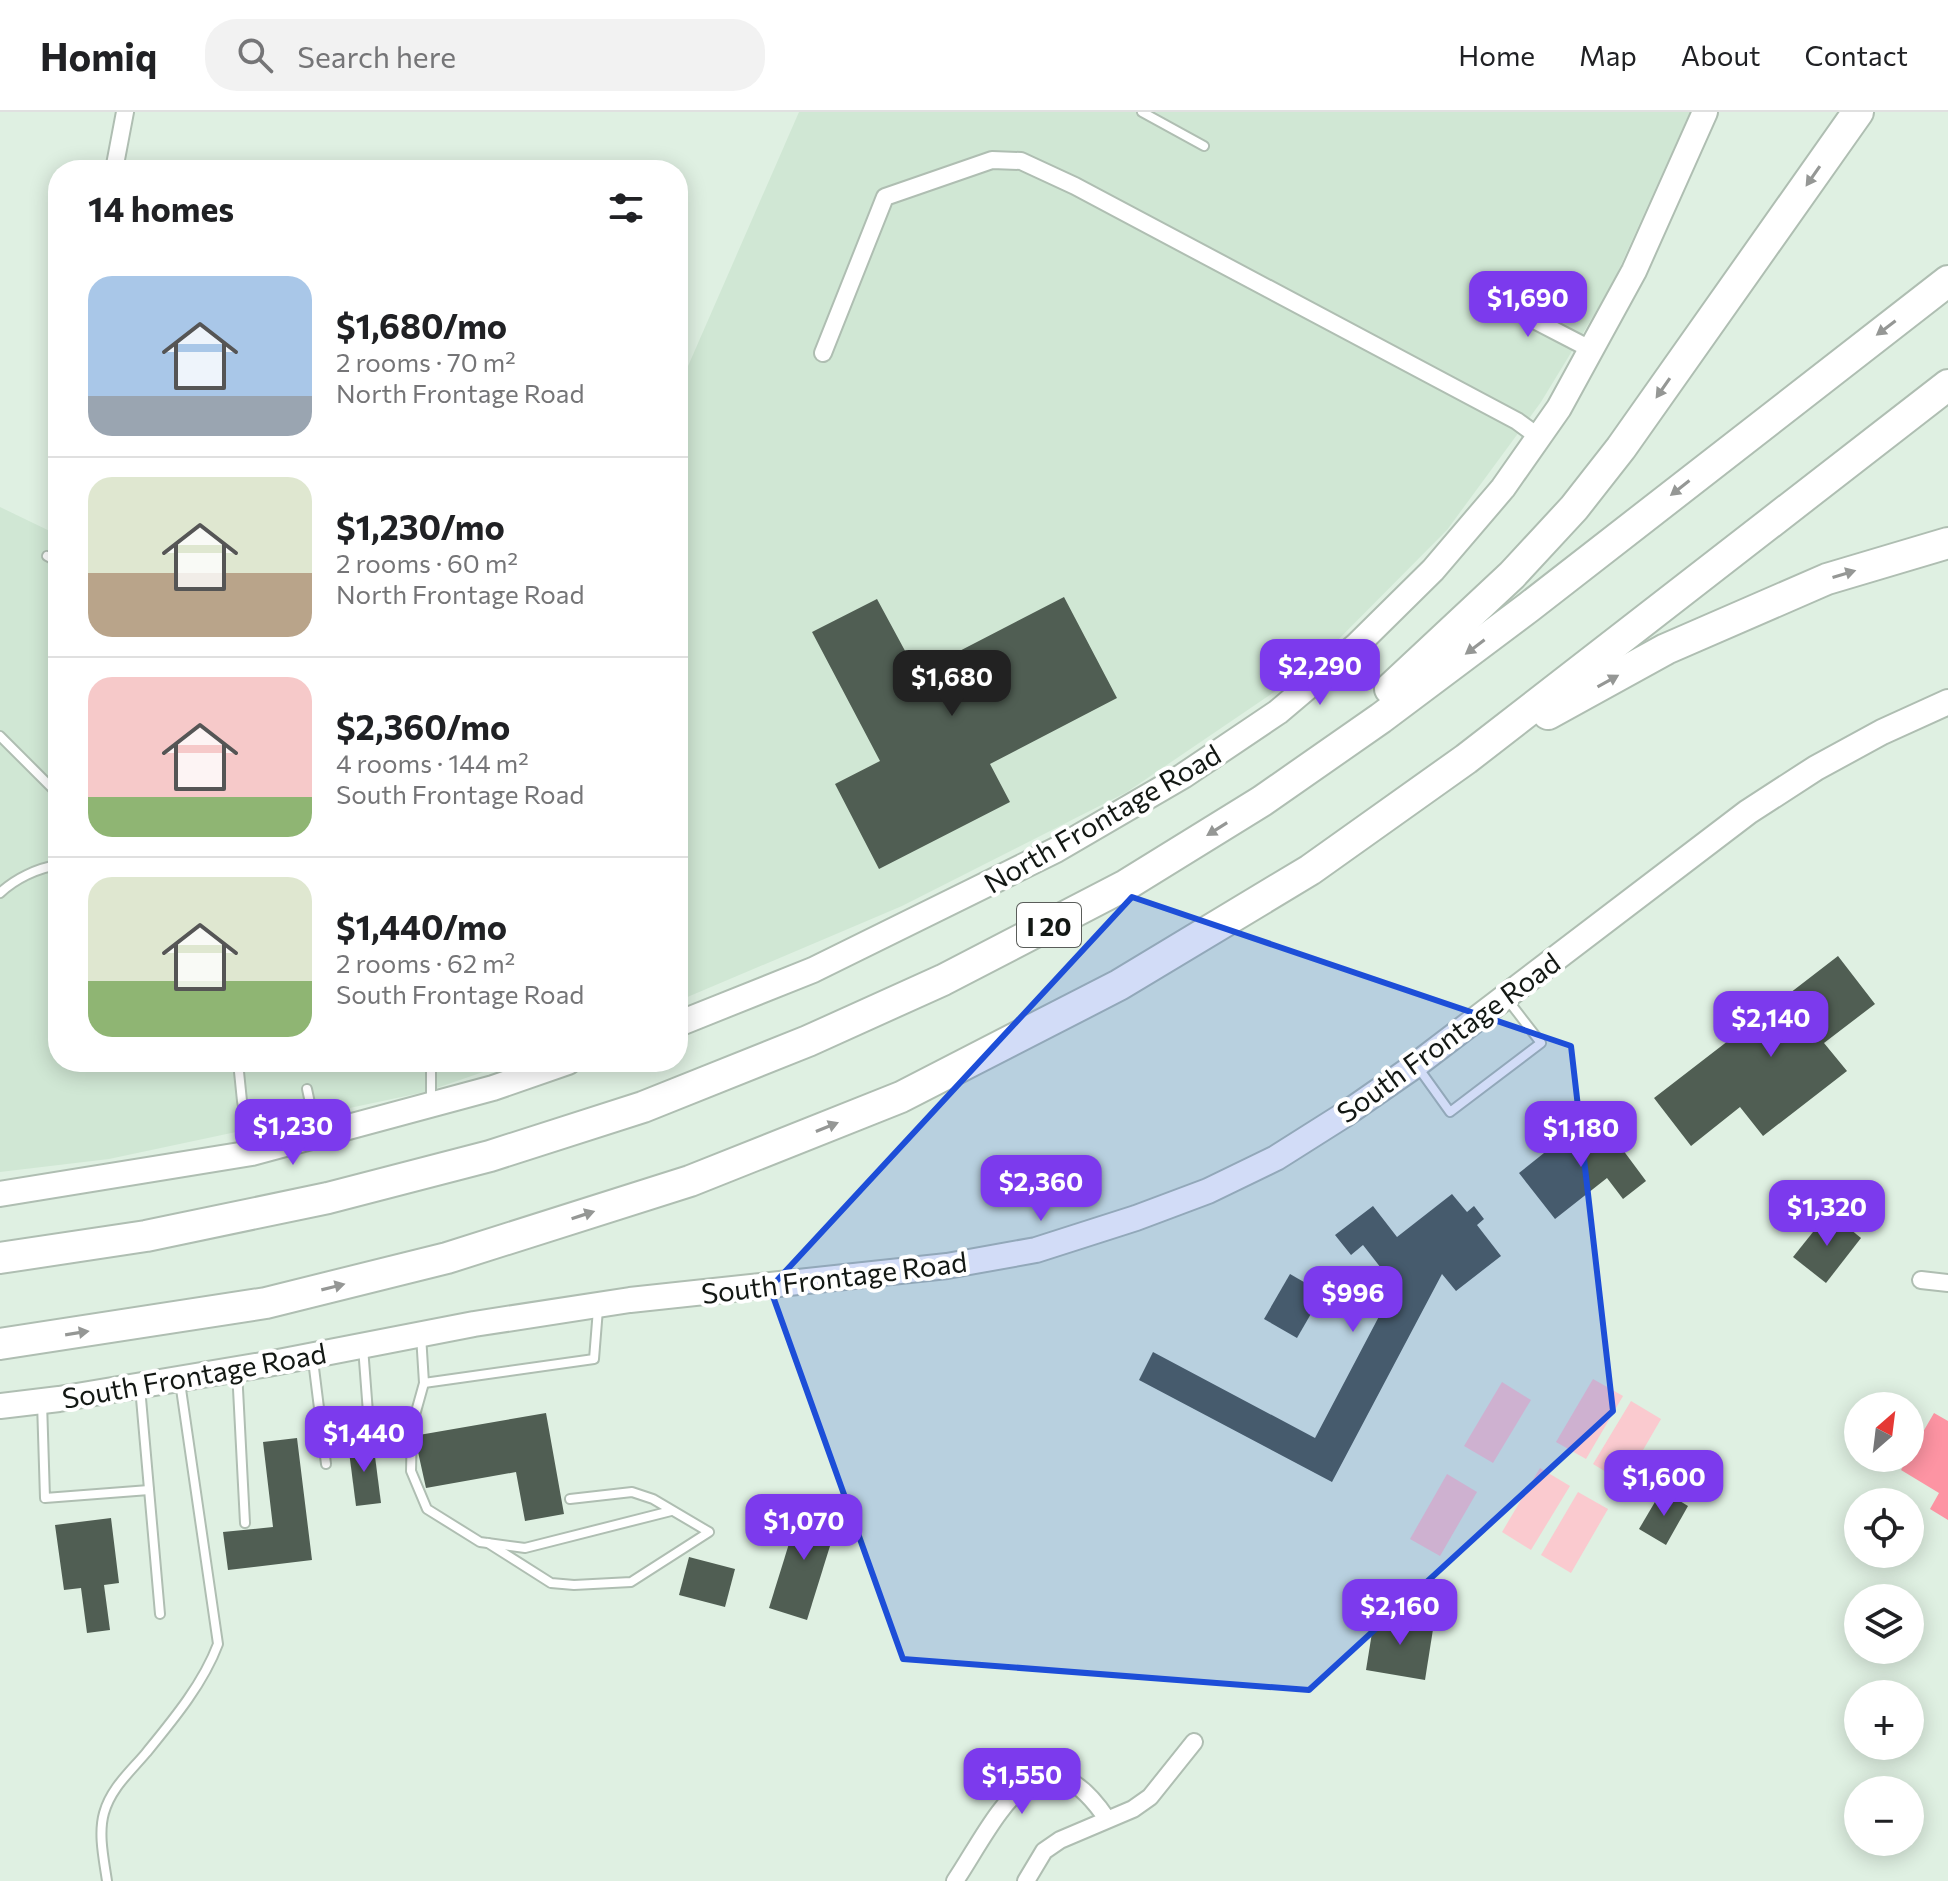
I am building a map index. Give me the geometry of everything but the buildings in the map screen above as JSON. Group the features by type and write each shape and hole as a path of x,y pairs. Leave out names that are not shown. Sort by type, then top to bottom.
{"highway":[{"path":"1262,801 1418,665 1512,575 1574,508 1621,448 1858,112"},
{"name":"I 20","path":"0,1258 146,1236 328,1198 490,1156 643,1107 808,1041 943,980 1126,885 1262,801 1381,718 1529,607 1948,281"},
{"path":"0,1344 266,1303 447,1258 690,1181 887,1103 1119,985 1310,870 1466,759 1948,385"},
{"path":"1466,759 1666,649 1827,579 1948,543"}],"street":[{"path":"116,160 125,112"},
{"name":"North Frontage Road","path":"688,1020 813,970 1056,850 1183,776 1231,744 1278,712 1356,646 1422,581 1503,488 1559,408 1634,271 1705,112"},
{"path":"823,353 885,197 992,160 1021,161 1075,186 1517,421 1539,437"},
{"path":"1482,293 1592,350"},
{"name":"South Frontage Road","path":"0,1406 236,1370 421,1334 598,1305 947,1266 1036,1250 1136,1218 1208,1191 1276,1158 1333,1122 1416,1065 1748,812 1816,768 1882,732 1948,702"},
{"path":"0,1194 252,1153 431,1105 519,1072"},
{"path":"1921,1280 1948,1283"},
{"path":"1026,1881 1044,1851 1060,1840 1133,1809 1150,1797 1194,1742"},
{"path":"955,1881 1013,1793 1030,1780 1044,1775 1062,1778 1083,1788 1107,1819"}],"lane":[{"path":"1142,112 1204,146"},
{"path":"0,736 48,784"},
{"path":"0,893 11,883 48,867"},
{"path":"1416,1065 1450,1112 1541,1043 1505,996"},
{"path":"239,1072 252,1153"},
{"path":"431,1072 431,1105"},
{"path":"307,1089 317,1136"},
{"path":"424,1383 594,1359 598,1305"},
{"path":"421,1334 424,1383 412,1426 411,1471 427,1509 480,1542 525,1548 671,1511"},
{"path":"322,1429 369,1426 363,1346"},
{"path":"313,1355 326,1464"},
{"path":"236,1370 245,1523"},
{"path":"107,1881 102,1840 103,1815 113,1790 147,1752 209,1670 218,1644 180,1379"},
{"path":"140,1386 160,1614"},
{"path":"42,1401 45,1498 149,1490"},
{"path":"488,1543 551,1583 574,1585 631,1582 709,1532 653,1499 632,1492 570,1499"}],"highlighted area":[{"path":"1132,897 1571,1046 1613,1411 1309,1690 903,1659 770,1288"}],"shaded area":[{"path":"799,112 1690,112 1611,287 1541,402 1447,530 1311,667 1127,792 902,906 688,997 688,366"},
{"path":"0,507 48,530 48,1072 483,1072 425,1092 109,1159 0,1172"},
{"path":"1593,1379 1623,1396 1586,1459 1556,1442"},
{"path":"1502,1382 1531,1400 1493,1463 1464,1446"},
{"path":"1631,1401 1661,1419 1624,1483 1593,1464"},
{"path":"1934,1413 1948,1421 1948,1520 1930,1509 1939,1493 1904,1472 1924,1472 1924,1430"},
{"path":"1540,1468 1570,1486 1531,1550 1502,1532"},
{"path":"1447,1474 1477,1492 1440,1556 1410,1539"},
{"path":"1578,1492 1608,1509 1571,1573 1541,1555"}]}
